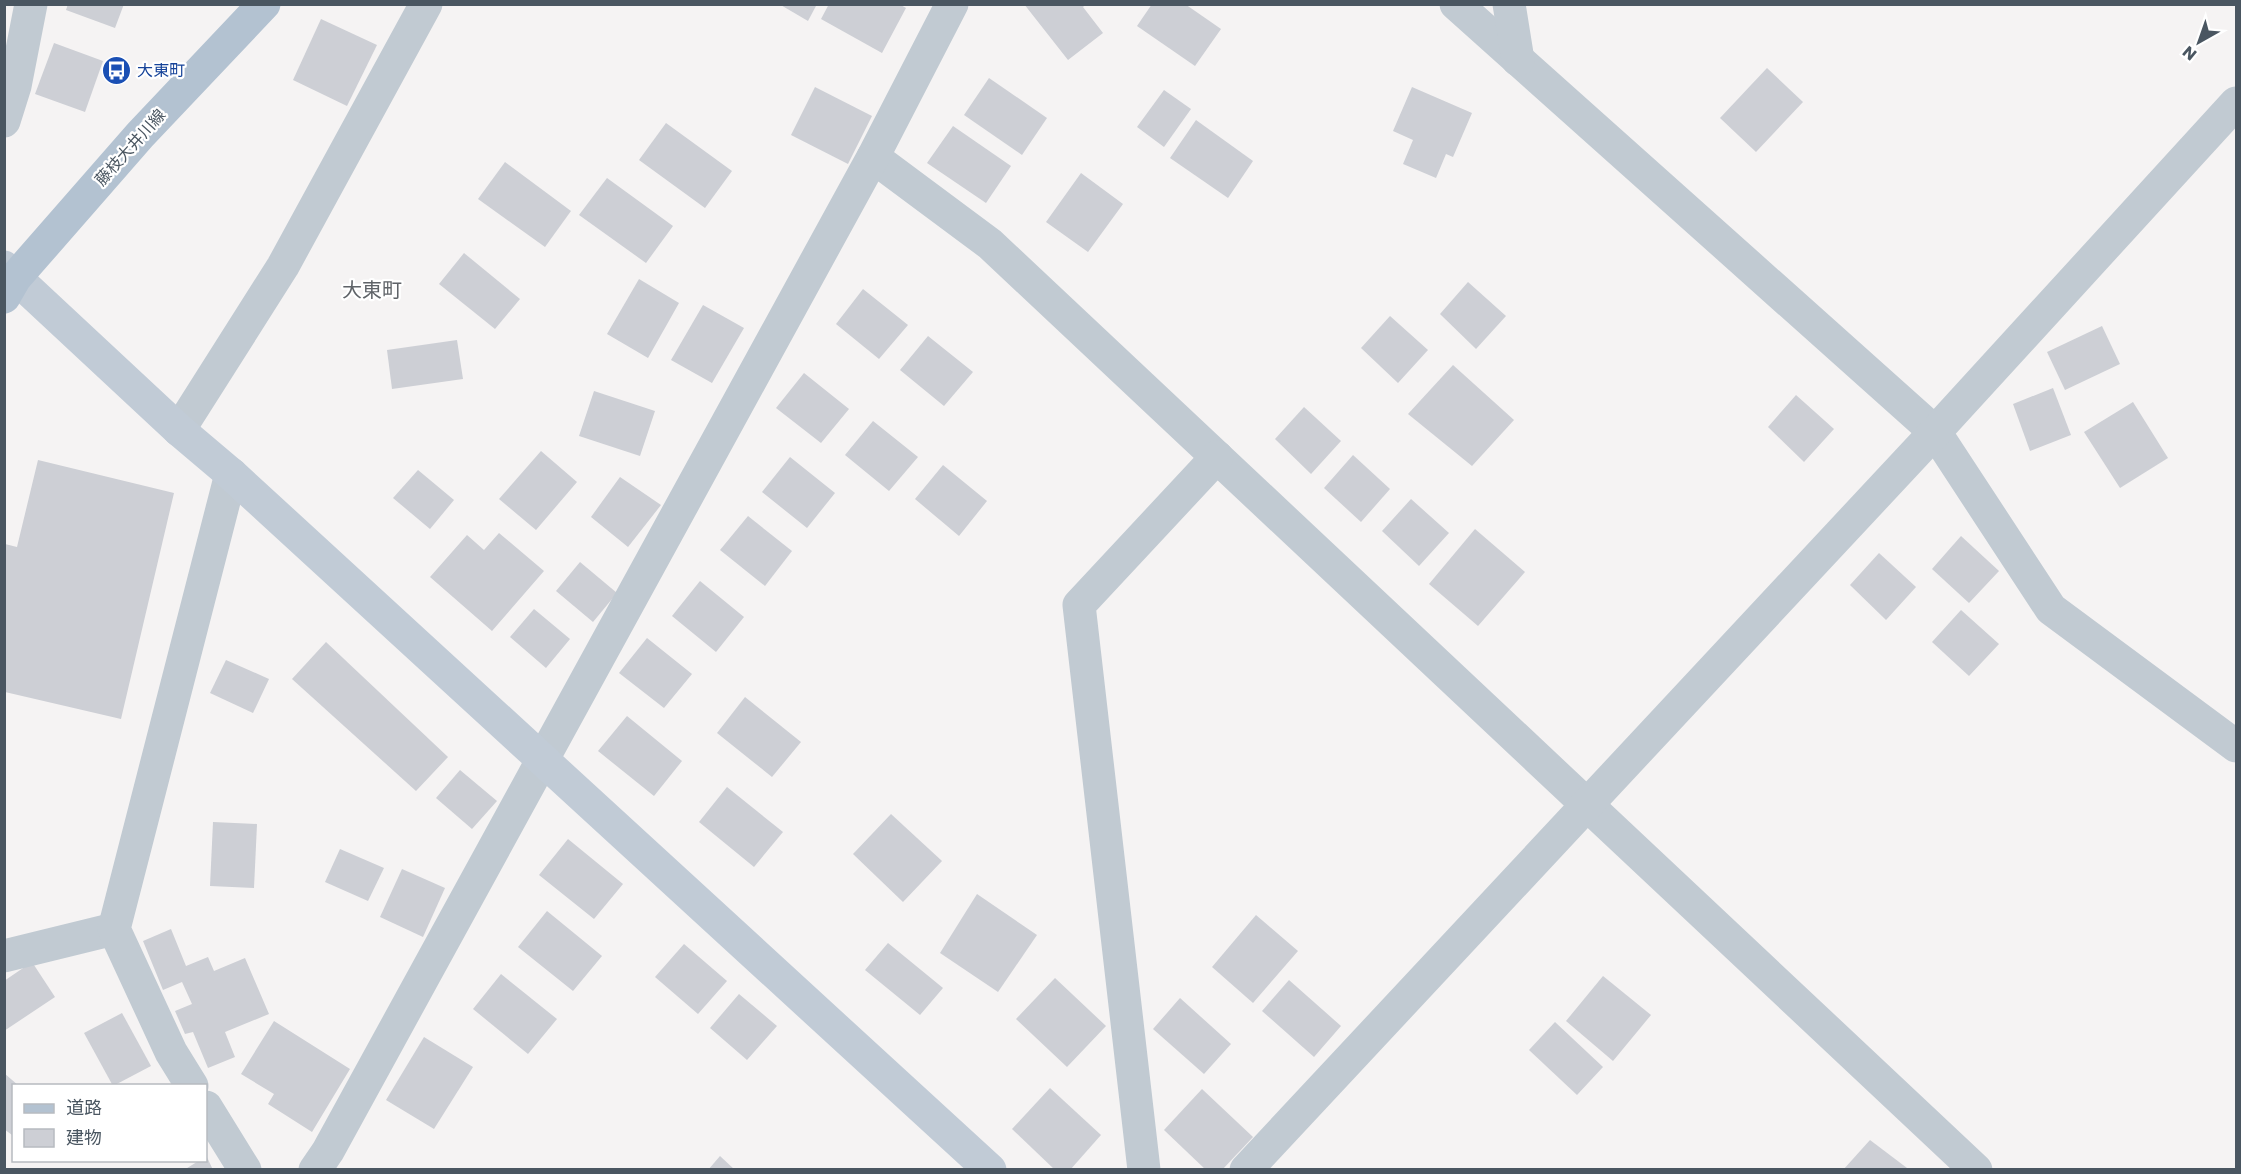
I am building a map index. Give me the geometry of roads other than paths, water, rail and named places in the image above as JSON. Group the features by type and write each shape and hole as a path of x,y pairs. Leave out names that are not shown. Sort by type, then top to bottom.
{"main road":[{"name":"藤枝大井川線","path":"8,281 140,135 264,4"}],"street":[{"path":"4,121 15,86 31,4"},
{"path":"179,430 283,266 426,4"},
{"path":"315,1170 328,1151 544,759 873,157 952,4"},
{"path":"1456,4 1935,432 2051,609 2236,746"},
{"path":"1509,4 1518,60"},
{"path":"1246,1170 1935,432 2236,103"},
{"path":"873,157 990,244 1976,1170"},
{"path":"8,281 231,474 990,1170"},
{"path":"1144,1170 1079,605 1216,457"},
{"path":"191,1084 171,1052 114,929 231,474"},
{"path":"4,956 114,929"},
{"path":"207,1109 245,1170"}],"place":[{"name":"大東町","path":"116,70"}],"district":[{"name":"大東町","path":"372,290"}]}
